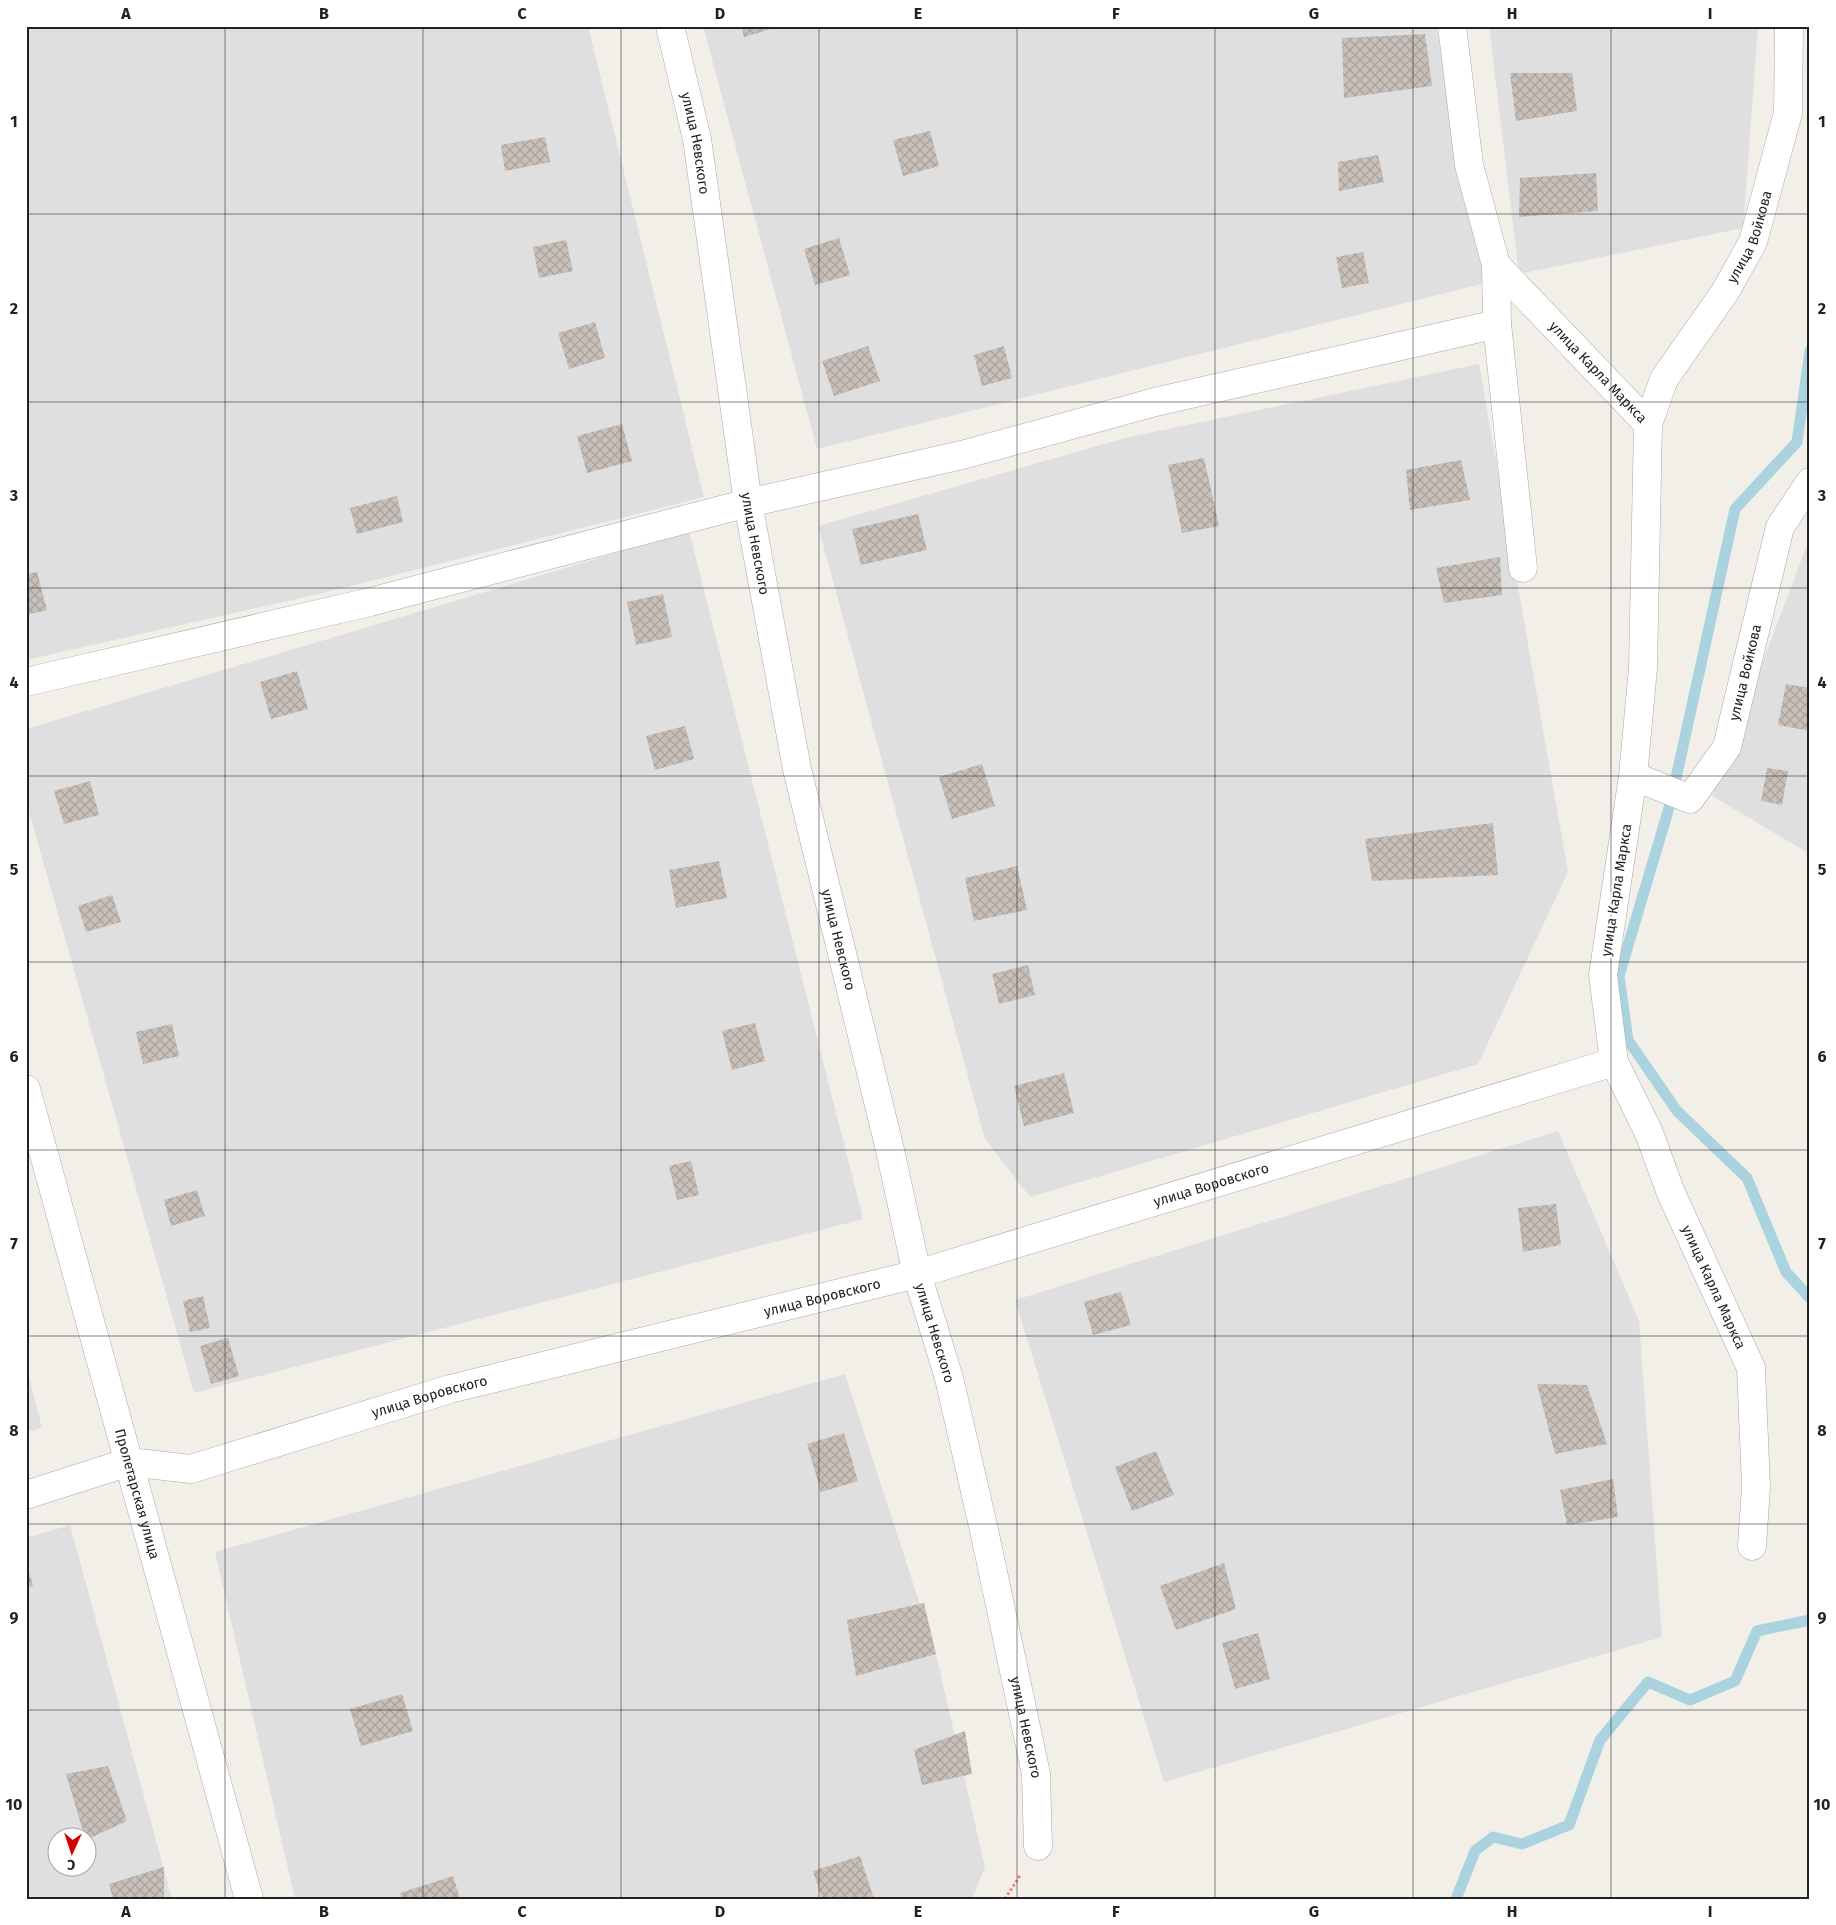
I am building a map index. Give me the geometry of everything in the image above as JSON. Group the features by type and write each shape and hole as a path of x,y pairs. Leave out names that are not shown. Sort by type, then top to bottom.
{"street":[{"name":"улица Невского","path":"670,26 697,139 748,503 797,769 890,1150 916,1274 949,1378 984,1530 1036,1774 1038,1846"},
{"name":"улица Карла Маркса","path":"1452,26 1469,165 1496,266 1498,324 1523,568"},
{"name":"улица Войкова","path":"1648,424 1664,379 1725,292 1754,242 1788,113 1789,26"},
{"name":"улица Карла Маркса","path":"1496,266 1648,424 1642,779 1603,975 1614,1062 1649,1133 1671,1193 1751,1368 1756,1486 1752,1546"},
{"path":"26,682 370,602 748,503 962,455 1155,402 1498,324"},
{"name":"улица Войкова","path":"1642,779 1690,798 1727,747 1780,528 1810,482"},
{"name":"улица Воровского","path":"26,1495 129,1462 191,1469 450,1389 916,1274 1614,1062"},
{"name":"Пролетарская улица","path":"26,1089 249,1899"}],"shaded area":[{"path":"26,26 588,26 704,497 327,592 26,660"},
{"path":"703,26 1436,26 1486,283 817,449"},
{"path":"1489,26 1758,26 1743,228 1519,274"},
{"path":"1479,364 1568,872 1478,1064 1030,1197 985,1139 818,526 1125,438"},
{"path":"689,531 863,1219 194,1393 26,801 26,729"},
{"path":"1810,537 1810,854 1712,796"},
{"path":"1558,1131 1639,1321 1662,1637 1164,1782 1015,1300"},
{"path":"26,1366 42,1428 26,1432"},
{"path":"845,1374 936,1654 985,1867 972,1899 295,1899 215,1552"},
{"path":"70,1525 172,1899 26,1899 26,1538"}],"building":[{"path":"741,26 777,26 777,27 744,37"},
{"path":"1425,34 1432,86 1344,98 1342,38"},
{"path":"1510,73 1572,73 1577,111 1516,121"},
{"path":"930,131 939,166 903,176 893,140"},
{"path":"545,137 550,162 505,171 501,145"},
{"path":"1378,155 1384,182 1339,191 1338,162"},
{"path":"1596,173 1598,211 1519,217 1520,178"},
{"path":"839,238 850,275 815,285 804,249"},
{"path":"566,240 573,271 539,278 533,247"},
{"path":"1363,252 1369,283 1342,288 1336,257"},
{"path":"595,322 605,358 569,369 558,333"},
{"path":"868,346 880,381 834,396 822,361"},
{"path":"1004,346 1012,378 982,386 974,355"},
{"path":"622,424 632,461 587,473 577,436"},
{"path":"1204,458 1219,526 1182,533 1168,465"},
{"path":"1461,460 1470,500 1410,510 1406,470"},
{"path":"397,496 403,522 357,534 350,508"},
{"path":"918,514 927,550 861,565 852,529"},
{"path":"1500,557 1502,595 1444,603 1436,568"},
{"path":"37,572 47,610 26,615 26,574"},
{"path":"663,594 672,637 636,645 627,602"},
{"path":"297,671 308,709 271,719 260,682"},
{"path":"1786,684 1810,688 1810,731 1778,725"},
{"path":"685,726 694,759 655,770 646,736"},
{"path":"982,764 995,806 952,819 939,777"},
{"path":"1767,768 1788,771 1782,805 1761,801"},
{"path":"90,781 99,815 64,824 54,791"},
{"path":"1493,823 1498,875 1372,881 1365,839"},
{"path":"719,861 727,898 676,908 669,870"},
{"path":"1017,866 1027,910 974,921 965,878"},
{"path":"112,895 121,922 86,932 78,906"},
{"path":"1028,965 1035,995 999,1004 992,974"},
{"path":"755,1023 765,1061 732,1070 722,1031"},
{"path":"172,1024 179,1056 143,1064 136,1032"},
{"path":"1064,1073 1074,1113 1024,1126 1014,1086"},
{"path":"691,1161 699,1195 677,1200 669,1166"},
{"path":"197,1190 205,1216 171,1226 164,1200"},
{"path":"1556,1204 1561,1245 1523,1252 1518,1208"},
{"path":"1121,1292 1131,1325 1093,1335 1084,1302"},
{"path":"203,1296 210,1328 190,1332 183,1301"},
{"path":"228,1338 239,1376 211,1384 200,1346"},
{"path":"1537,1384 1587,1385 1607,1444 1555,1454"},
{"path":"844,1433 858,1481 821,1492 807,1444"},
{"path":"1156,1451 1174,1495 1132,1511 1115,1467"},
{"path":"1613,1479 1618,1517 1567,1525 1560,1490"},
{"path":"26,1562 33,1586 26,1588"},
{"path":"1224,1563 1236,1609 1176,1630 1160,1586"},
{"path":"924,1603 936,1654 856,1676 847,1620"},
{"path":"1258,1633 1270,1679 1235,1689 1222,1643"},
{"path":"402,1694 413,1731 361,1746 350,1709"},
{"path":"965,1731 972,1774 922,1785 914,1750"},
{"path":"108,1766 127,1821 98,1834 98,1828 82,1828 66,1774"},
{"path":"860,1856 874,1899 822,1899 813,1871"},
{"path":"164,1867 164,1899 113,1899 109,1884"},
{"path":"453,1876 460,1899 402,1899 400,1893"}],"waterway":[{"path":"1810,351 1797,442 1735,509 1671,801 1619,976 1628,1040 1677,1111 1747,1178 1786,1272 1810,1298"},
{"path":"1456,1899 1475,1851 1493,1837 1522,1844 1569,1825 1600,1740 1648,1682 1690,1700 1735,1681 1757,1631 1810,1620"}]}
